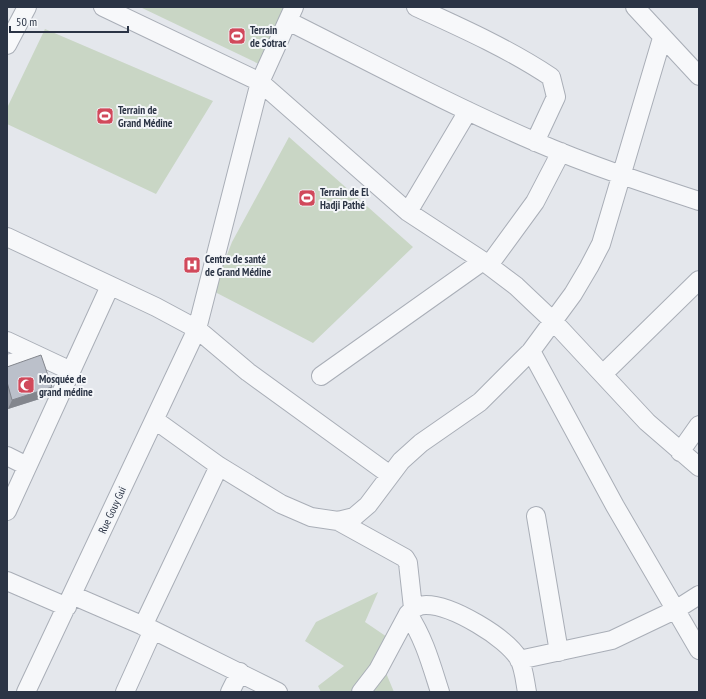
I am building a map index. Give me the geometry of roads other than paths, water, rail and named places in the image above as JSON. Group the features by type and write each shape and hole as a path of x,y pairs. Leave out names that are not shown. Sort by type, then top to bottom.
{"street":[{"path":"7,45 27,7"},
{"path":"103,7 260,82 408,212 486,263 516,286 553,321 647,422 699,467"},
{"path":"416,7 535,66 551,77 556,97 535,142"},
{"path":"642,9 662,38 699,76"},
{"path":"291,14 468,111 535,142 622,176 699,201"},
{"name":"Rue Gouy Gui","path":"26,692 197,329 260,82 291,14"},
{"path":"338,521 354,517 368,505 401,461 421,442 491,392 531,350 553,321 589,268 601,244 662,38"},
{"path":"408,212 468,111"},
{"path":"321,376 486,263 535,202 561,152"},
{"path":"7,237 197,329 248,372 390,475"},
{"path":"603,374 699,280"},
{"path":"7,511 110,286"},
{"path":"7,341 71,371"},
{"path":"531,350 615,506 677,609 699,650"},
{"path":"7,364 39,356"},
{"path":"155,420 219,466 281,504 311,517 338,521 405,558 408,563 410,611 425,645 440,692"},
{"path":"680,452 699,424"},
{"path":"7,456 27,466"},
{"path":"125,692 148,628 219,466"},
{"path":"536,516 560,652"},
{"path":"7,580 148,628 278,692"},
{"path":"519,660 612,640 677,609 699,595"},
{"path":"361,692 378,670 410,611 427,604 445,609 480,624 505,641 519,660 527,692"},
{"path":"230,692 240,672"}],"place":[{"name":"Terrain de Sotrac","path":"237,36"},
{"name":"Terrain de Grand Médine","path":"105,116"},
{"name":"Terrain de El Hadji Pathé","path":"307,198"},
{"name":"Centre de santé de Grand Médine","path":"192,265"},
{"name":"Mosquée de grand médine","path":"26,385"}]}
